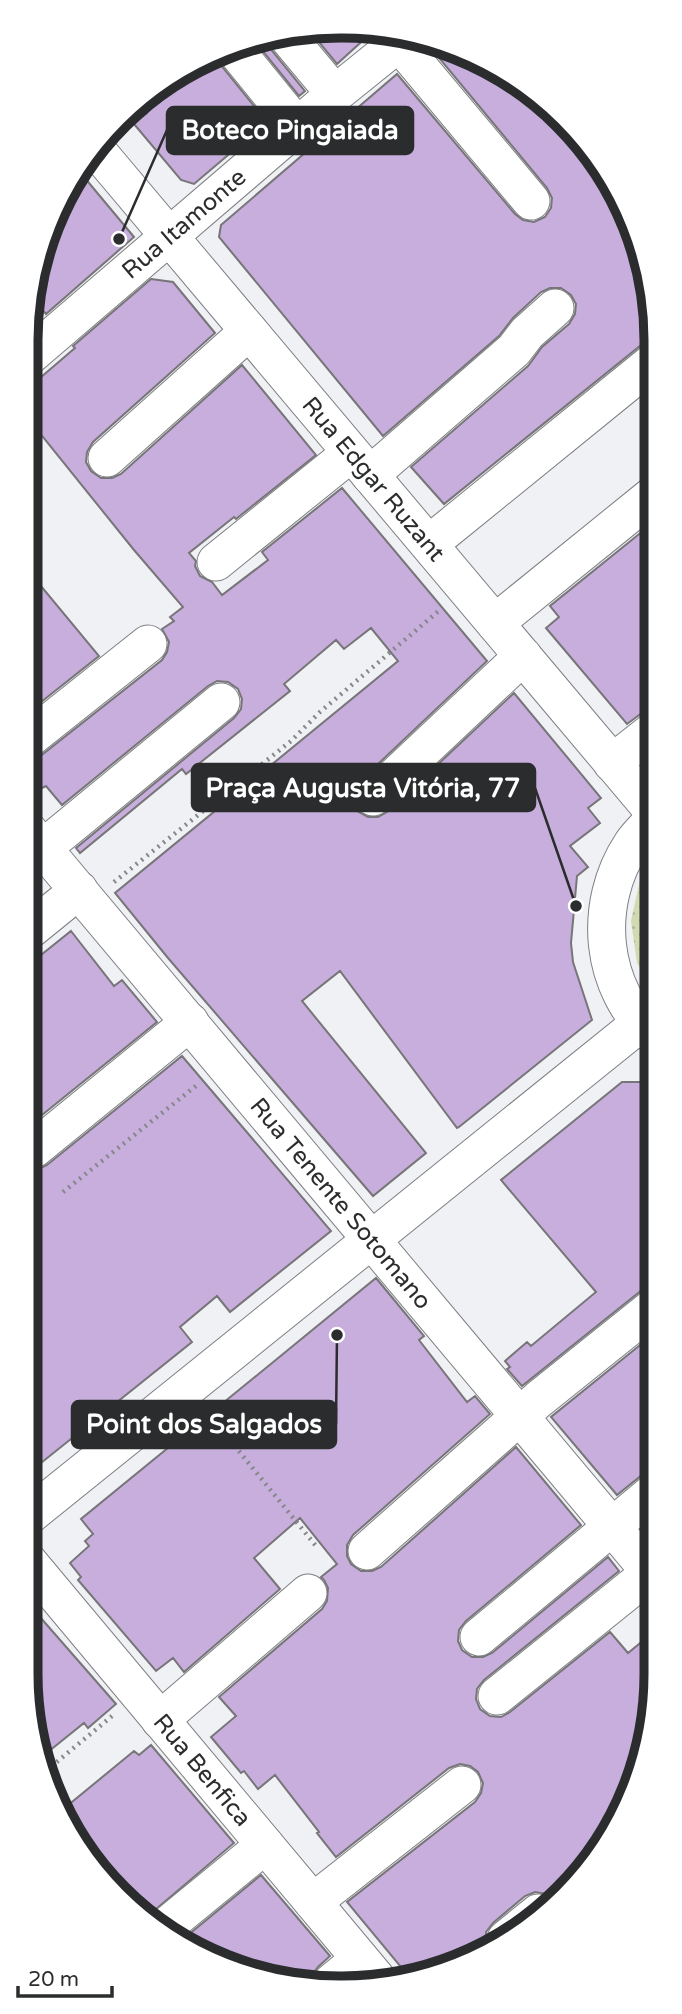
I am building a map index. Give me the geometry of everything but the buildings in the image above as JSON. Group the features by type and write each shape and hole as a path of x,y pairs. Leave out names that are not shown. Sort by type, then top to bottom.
{"street":[{"path":"292,42 335,94"},
{"name":"Rua Itamonte","path":"38,349 298,125 397,44"},
{"path":"409,46 531,201"},
{"path":"240,56 298,125"},
{"name":"Rua Edgar Ruzant","path":"102,156 644,800"},
{"path":"216,562 360,464 514,351 527,334 555,309"},
{"path":"107,458 248,331"},
{"path":"429,544 644,369"},
{"path":"495,623 644,502"},
{"path":"38,731 148,644"},
{"path":"373,797 523,656"},
{"path":"38,836 221,702"},
{"path":"612,763 644,738"},
{"path":"644,831 633,843 616,875 607,910 607,946 615,981 626,1004 644,1019"},
{"name":"Rua Tenente Sotomano","path":"38,842 644,1565"},
{"path":"38,925 84,896"},
{"path":"38,1146 190,1022"},
{"path":"38,1508 372,1239 644,1029"},
{"path":"367,1551 519,1417 644,1315"},
{"path":"479,1637 644,1501"},
{"name":"Rua Benfica","path":"38,1573 369,1970"},
{"path":"497,1696 644,1583"},
{"path":"150,1707 308,1593"},
{"path":"313,1902 462,1785"},
{"path":"170,1923 265,1845"}],"path":[{"path":"84,896 291,741 320,712 466,589"},
{"path":"63,1192 225,1063"},
{"path":"188,1388 316,1546"},
{"path":"54,1766 150,1707"}],"green space":[{"path":"644,874 644,976 637,963 631,921 640,880"}],"place":[{"name":"Boteco Pingaiada","path":"119,239"},
{"name":"Praça Augusta Vitória, 77","path":"576,906"},
{"name":"Point dos Salgados","path":"337,1335"}]}
